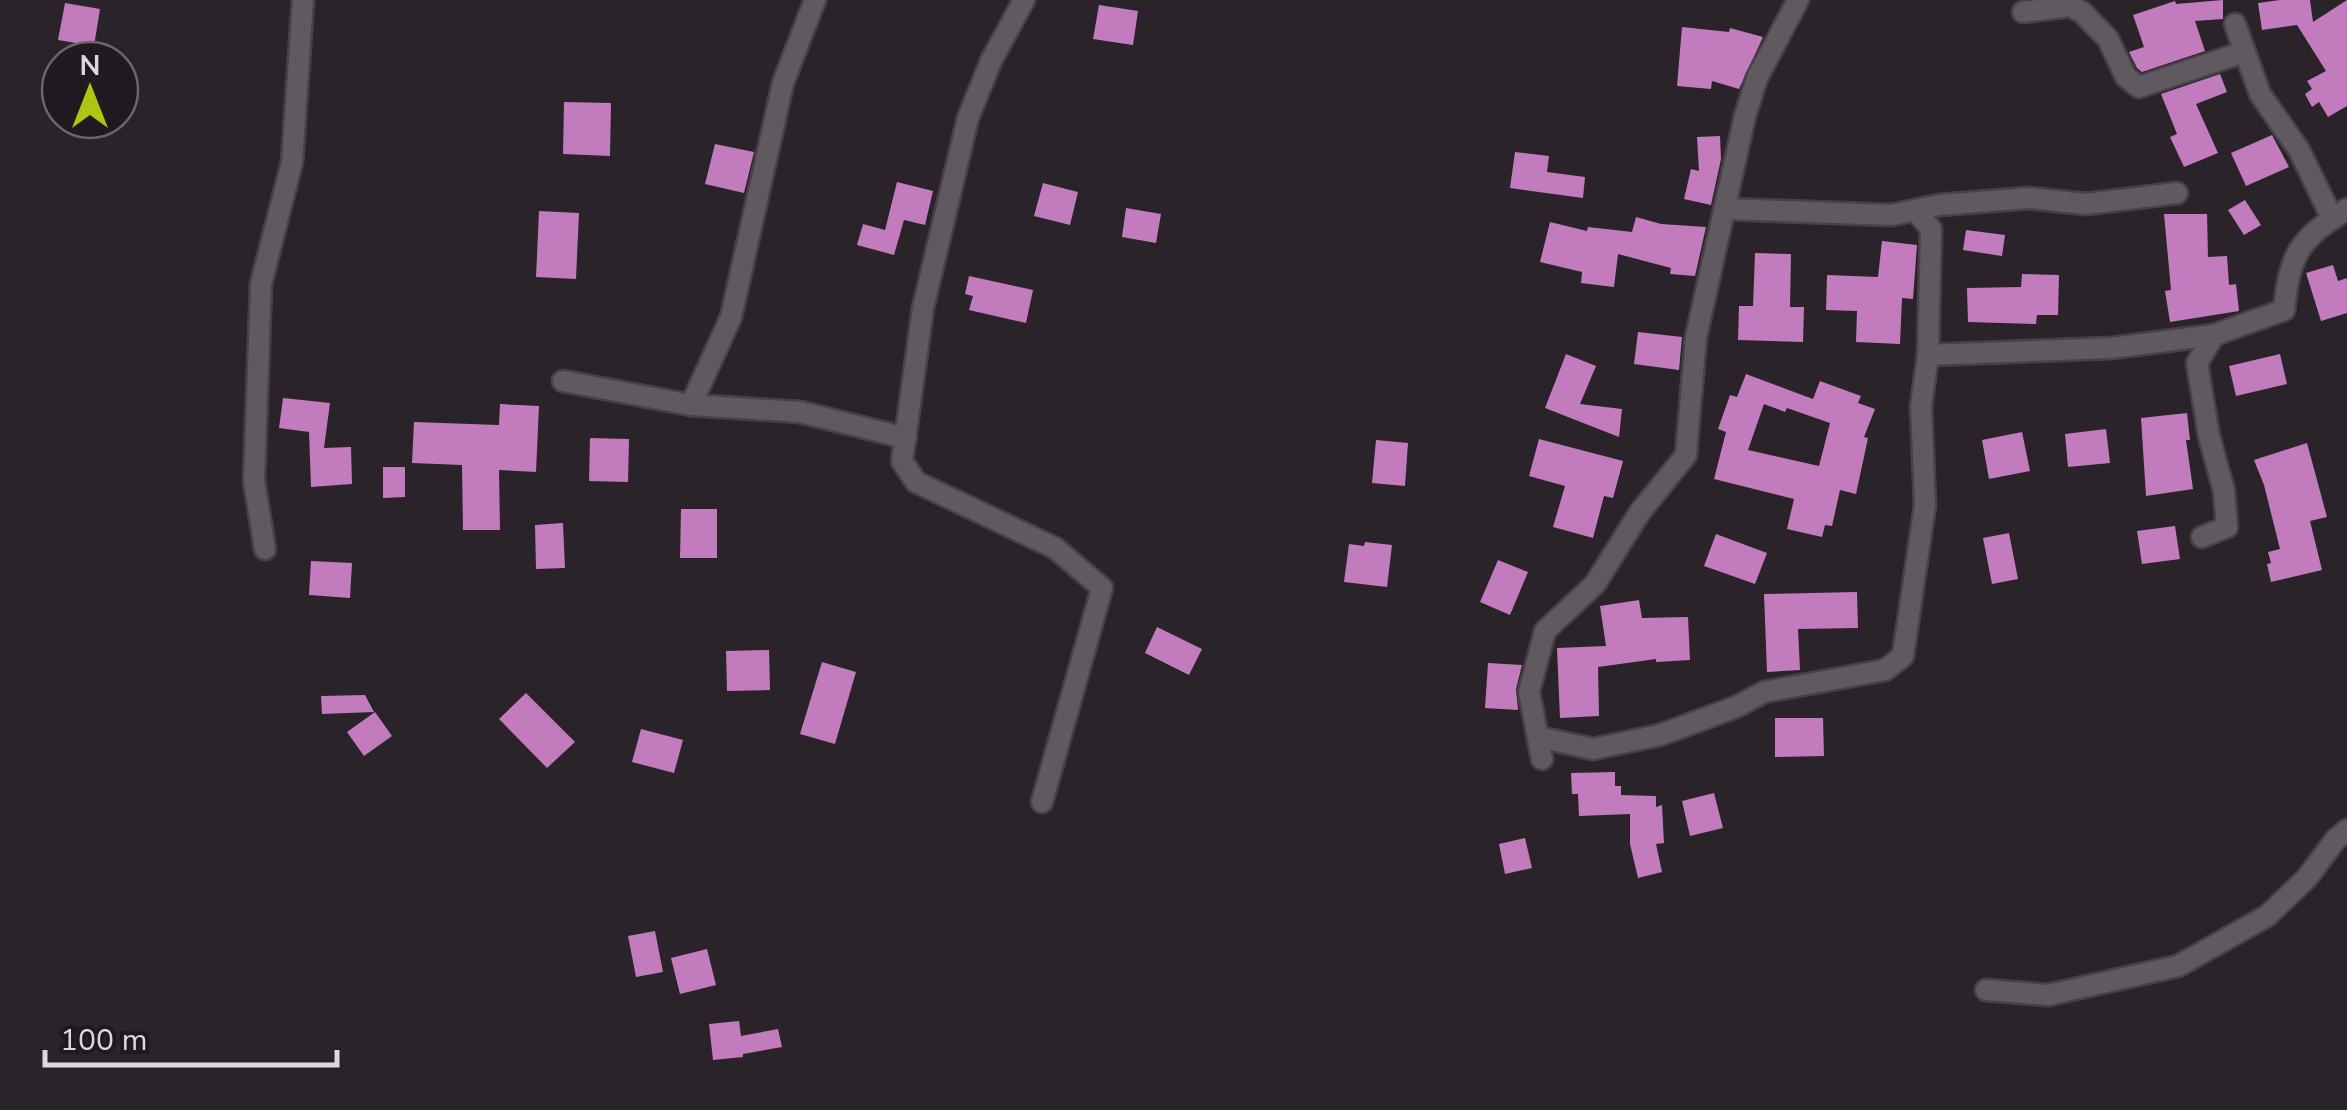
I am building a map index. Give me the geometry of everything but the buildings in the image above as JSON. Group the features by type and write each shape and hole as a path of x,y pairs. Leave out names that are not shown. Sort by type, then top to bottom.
{"street":[{"path":"265,550 254,480 262,284 292,162 303,0"},
{"path":"691,405 731,317 783,83 815,0"},
{"path":"1024,0 991,61 968,118 924,308 902,462 916,482 1055,548 1102,588 1042,802"},
{"path":"1542,759 1528,692 1545,631 1595,584 1640,512 1686,455 1696,337 1745,116 1757,78 1798,0"},
{"path":"2023,12 2070,6 2082,12 2108,39 2126,77 2139,88 2244,52"},
{"path":"1928,355 2111,348 2214,335 2284,310 2286,286 2302,242 2340,213 2260,94 2234,24"},
{"path":"1726,209 1892,215 1939,205 2029,198 2086,204 2178,193"},
{"path":"1538,737 1592,749 1660,735 1736,708 1764,692 1885,670 1903,656 1925,505 1921,406 1928,355 1931,229 1915,210"},
{"path":"2202,536 2227,527 2224,491 2209,436 2198,363 2214,335"},
{"path":"563,381 691,405 800,412 906,438"},
{"path":"1986,990 2048,995 2178,966 2266,916 2307,878 2336,838 2347,830"}]}
